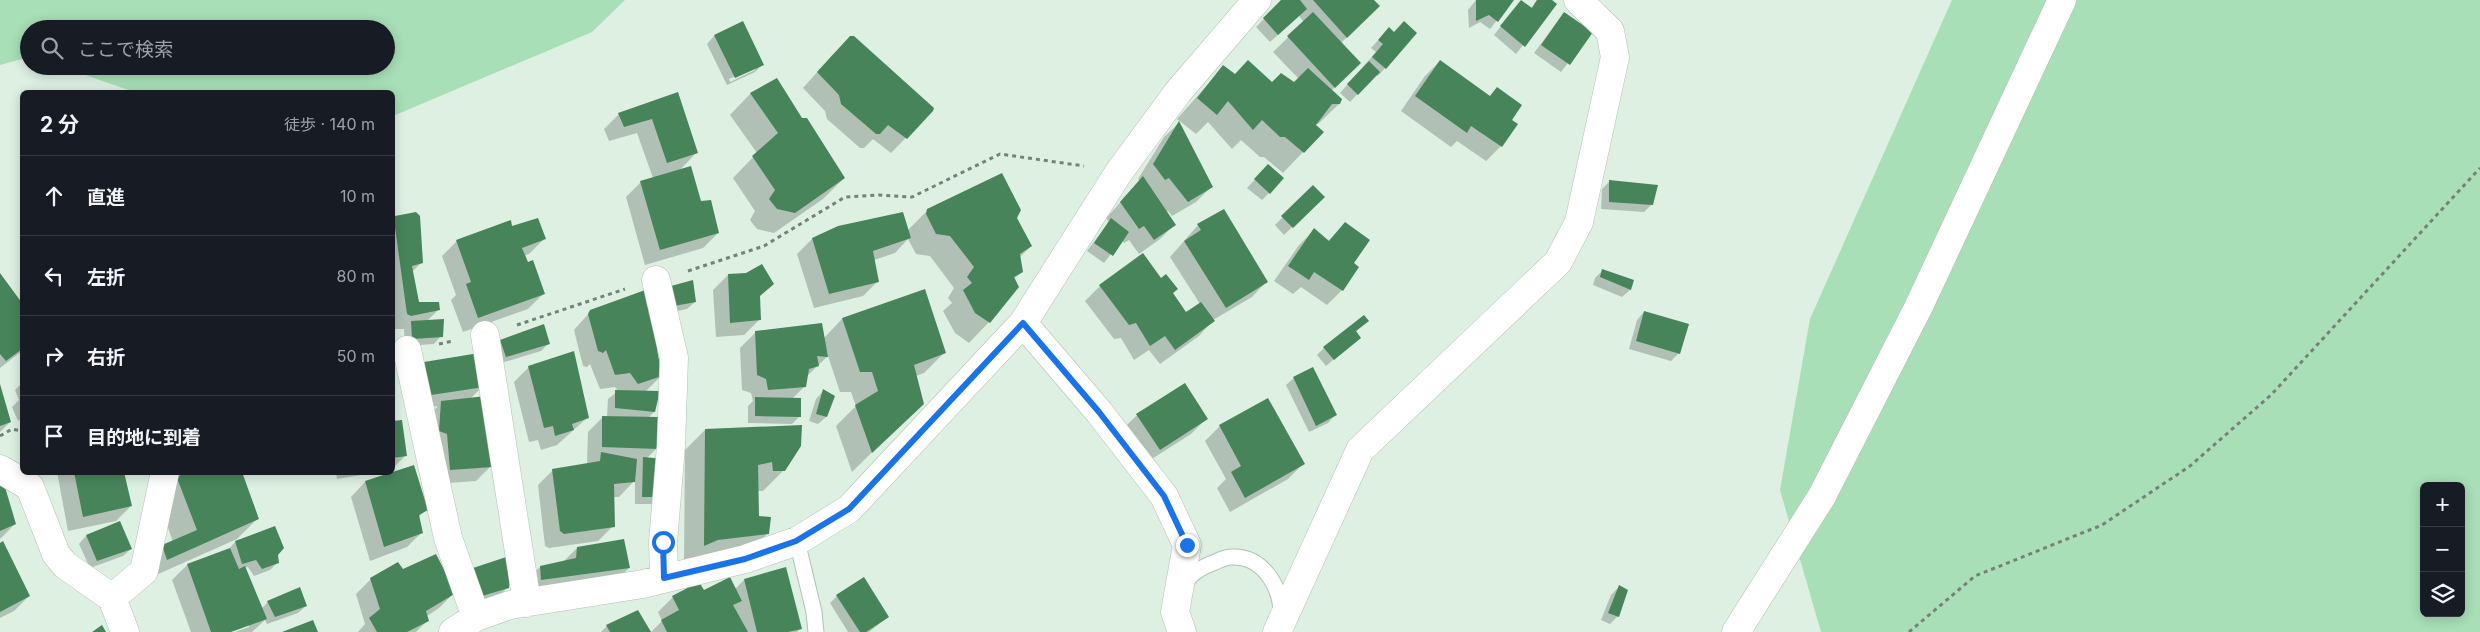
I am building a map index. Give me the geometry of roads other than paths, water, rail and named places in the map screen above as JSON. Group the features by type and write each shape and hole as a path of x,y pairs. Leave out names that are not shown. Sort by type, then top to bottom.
{"street":[{"path":"452,632 476,616 510,605 664,578 745,559 796,541 849,509 1023,323 1119,172 1178,92 1257,0"},
{"path":"1279,627 1360,450 1558,262 1579,222 1615,57 1610,30 1578,0"},
{"path":"1736,632 1822,496 1919,306 2062,0"},
{"path":"656,280 674,358 671,446 663,542 664,578"},
{"path":"1023,323 1099,412 1164,496 1187,545 1175,612 1181,629"},
{"path":"485,335 527,603"},
{"path":"407,350 448,538 476,616"},
{"path":"0,469 30,487 37,498 56,554 65,565 112,598 125,632"},
{"path":"112,598 144,571 164,475"}],"lane":[{"path":"796,541 814,612 816,632"},
{"path":"1181,629 1180,600 1185,584 1201,567 1230,556 1252,560 1269,575 1279,592 1279,627"}]}
